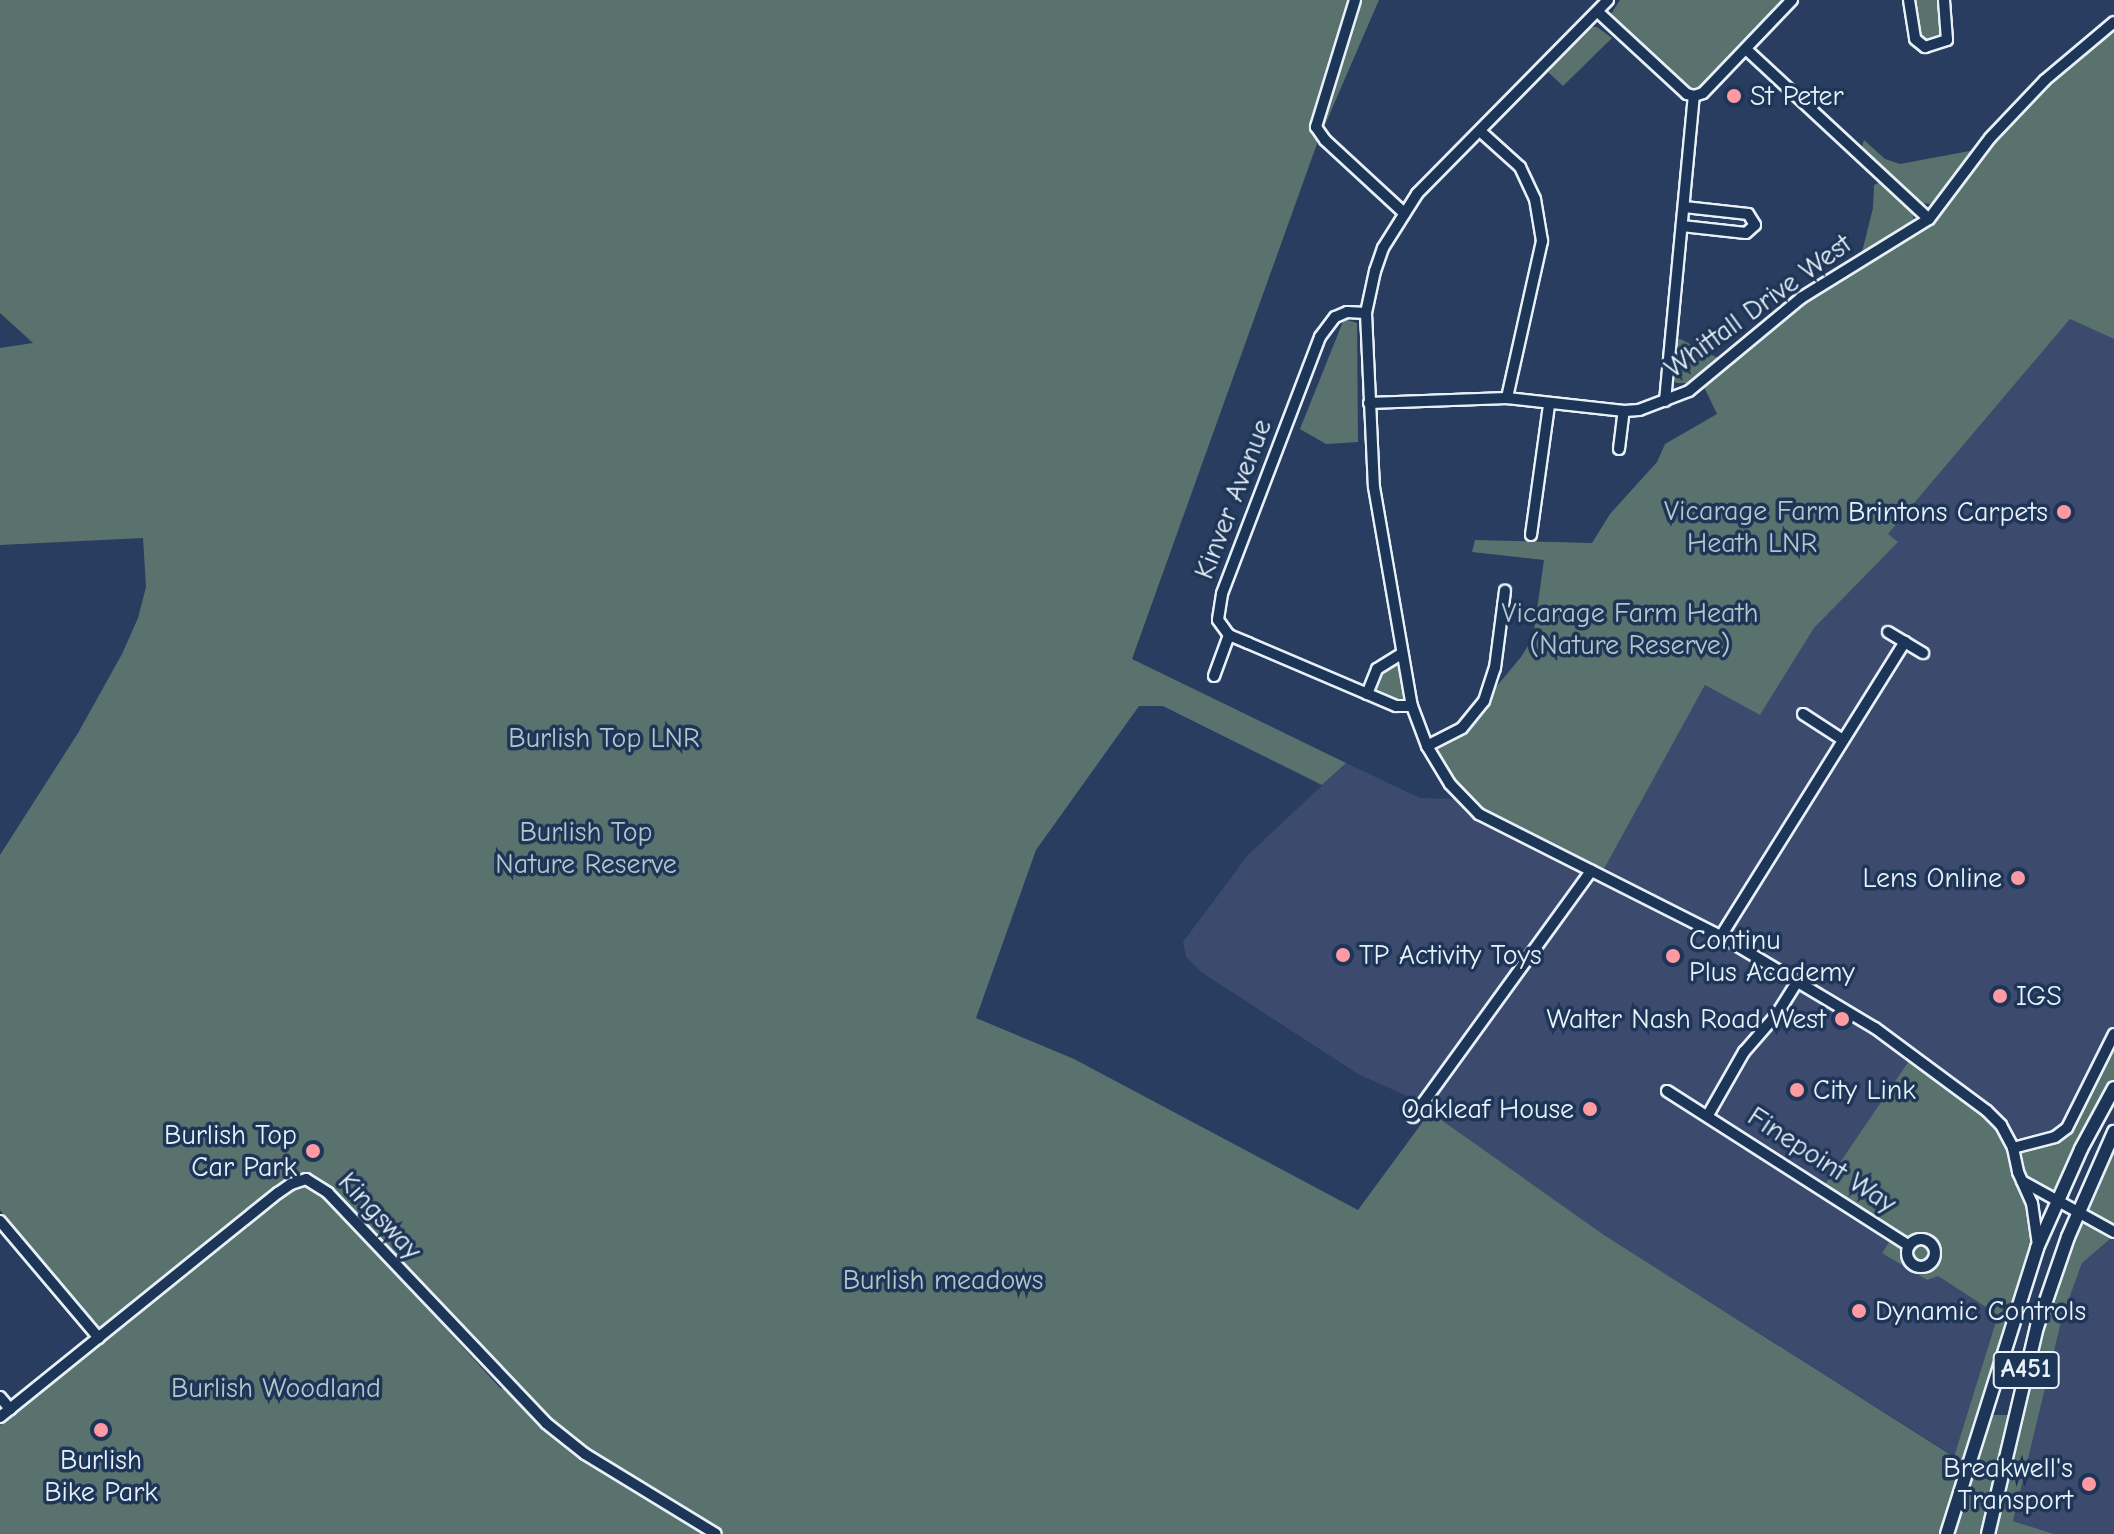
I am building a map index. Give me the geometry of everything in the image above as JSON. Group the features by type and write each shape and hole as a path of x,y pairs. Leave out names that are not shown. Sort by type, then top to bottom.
{"main road":[{"name":"A451","path":"1947,1534 2037,1248 2114,1088"},
{"name":"A451","path":"1988,1534 2037,1327 2079,1211 2114,1132"}],"street":[{"path":"1355,0 1316,127 1325,140 1404,213"},
{"path":"1608,0 1417,194 1383,248 1366,313 1374,487 1412,706 1427,746 1461,799 1479,814 1721,936 1875,1028 1964,1091 2001,1125 2013,1148 2034,1211 2037,1248"},
{"path":"1598,12 1687,94 1694,96 1703,93 1747,50 1792,0"},
{"path":"1909,0 1915,39 1925,47 1947,40 1944,0"},
{"path":"1747,50 1929,219 1990,138 2045,80 2114,22"},
{"path":"1665,401 1694,96"},
{"path":"1480,131 1520,167 1535,199 1542,241 1507,398"},
{"path":"1682,226 1746,233 1755,225 1748,214 1684,207"},
{"name":"Whittall Drive West","path":"1369,403 1507,398 1624,411 1665,401 1689,391 1714,374 1801,298 1929,219"},
{"name":"Kinver Avenue","path":"1229,635 1218,620 1222,594 1320,337 1335,317 1347,312 1366,313"},
{"path":"1531,535 1549,405"},
{"path":"1619,449 1624,411"},
{"path":"1427,746 1462,728 1484,701 1495,668 1505,591"},
{"path":"1888,632 1923,653"},
{"path":"1214,676 1229,635 1396,706 1412,706"},
{"path":"1721,936 1905,642"},
{"path":"1367,694 1372,675 1401,654"},
{"path":"1803,714 1843,740"},
{"path":"1413,1117 1591,871"},
{"name":"Finepoint Way","path":"1708,1115 1744,1052 1777,1014 1797,982"},
{"path":"2013,1148 2055,1137 2067,1128 2114,1034"},
{"name":"Finepoint Way","path":"1667,1091 1909,1246"},
{"name":"Kingsway","path":"0,1417 284,1188 299,1180 313,1181 546,1423 585,1454 716,1534"},
{"path":"2022,1181 2114,1232"},
{"path":"0,1221 99,1338"},
{"path":"0,1397 10,1409"}],"shaded area":[{"path":"2070,319 2114,339 2114,1034 2067,1128 1893,1236 1882,1253 1938,1276 1998,1315 1955,1457 1604,1235 1405,1095 1358,1074 1201,972 1186,957 1183,942 1248,855 1346,763 1420,798 1461,799 1600,875 1705,685 1760,715 1814,628 1897,542 1888,534"},
{"path":"2114,1222 2114,1534 2054,1534 2013,1521 2062,1318 2082,1263 2109,1240"}],"green space":[{"name":"Burlish Top Nature Reserve","path":"0,0 1379,0 1318,141 1132,659 1346,763 1322,785 1163,706 1139,706 1036,850 976,1018 1074,1059 1358,1210 1430,1112 1604,1235 1954,1457 1998,1315 1938,1276 1927,1280 1882,1253 1893,1236 1822,1189 1913,1055 1987,1111 2014,1147 2067,1128 2114,1034 2114,1088 2059,1200 2024,1182 2038,1229 1987,1415 2016,1415 2032,1346 2114,1132 2114,1222 2109,1240 2082,1263 2062,1318 2013,1521 2054,1534 0,1534 0,1425 302,1183 318,1190 333,1205 501,1389 510,1379 319,1178 299,1180 298,1175 289,1179 100,1332 0,1210 0,855 78,733 122,654 138,618 146,587 143,538 0,545 0,348 33,343 0,313"},
{"path":"1620,0 1783,0 1700,87 1689,89 1611,14"},
{"path":"1913,0 1939,0 1943,38 1926,42 1918,37"},
{"name":"Vicarage Farm Heath LNR","path":"2114,22 2114,339 2070,319 1888,534 1898,542 1814,628 1760,715 1705,685 1600,876 1479,814 1427,746 1462,728 1533,638 1544,560 1472,552 1475,540 1592,543 1610,514 1657,462 1665,444 1717,414 1704,387 1801,298 1929,219 1990,138"},
{"path":"1590,27 1597,27 1612,38 1563,86 1548,72"},
{"path":"1864,140 1885,159 1900,164 1975,150 1941,198 1930,204 1922,203 1862,147"},
{"path":"1883,181 1911,206 1914,221 1861,256 1873,208 1874,185"},
{"path":"1344,319 1357,323 1358,442 1326,444 1300,429"},
{"path":"1674,336 1722,360 1693,383 1676,383 1671,379"},
{"path":"1401,654 1411,704 1396,706 1367,694 1369,683"}],"place":[{"name":"St Peter","path":"1734,96"},
{"name":"Brintons Carpets","path":"2064,512"},
{"name":"Lens Online","path":"2018,878"},
{"name":"TP Activity Toys","path":"1343,955"},
{"name":"Continu Plus Academy","path":"1673,956"},
{"name":"IGS","path":"2000,996"},
{"name":"Walter Nash Road West","path":"1842,1019"},
{"name":"City Link","path":"1797,1090"},
{"name":"Oakleaf House","path":"1590,1109"},
{"name":"Burlish Top Car Park","path":"313,1151"},
{"name":"Dynamic Controls","path":"1859,1311"},
{"name":"Burlish Bike Park","path":"101,1430"},
{"name":"Breakwell's Transport","path":"2089,1484"}],"park label":[{"name":"Vicarage Farm Heath (Nature Reserve)","path":"1630,629"},
{"name":"Burlish Top LNR","path":"604,738"},
{"name":"Burlish meadows","path":"943,1280"},
{"name":"Burlish Woodland","path":"276,1388"}]}
